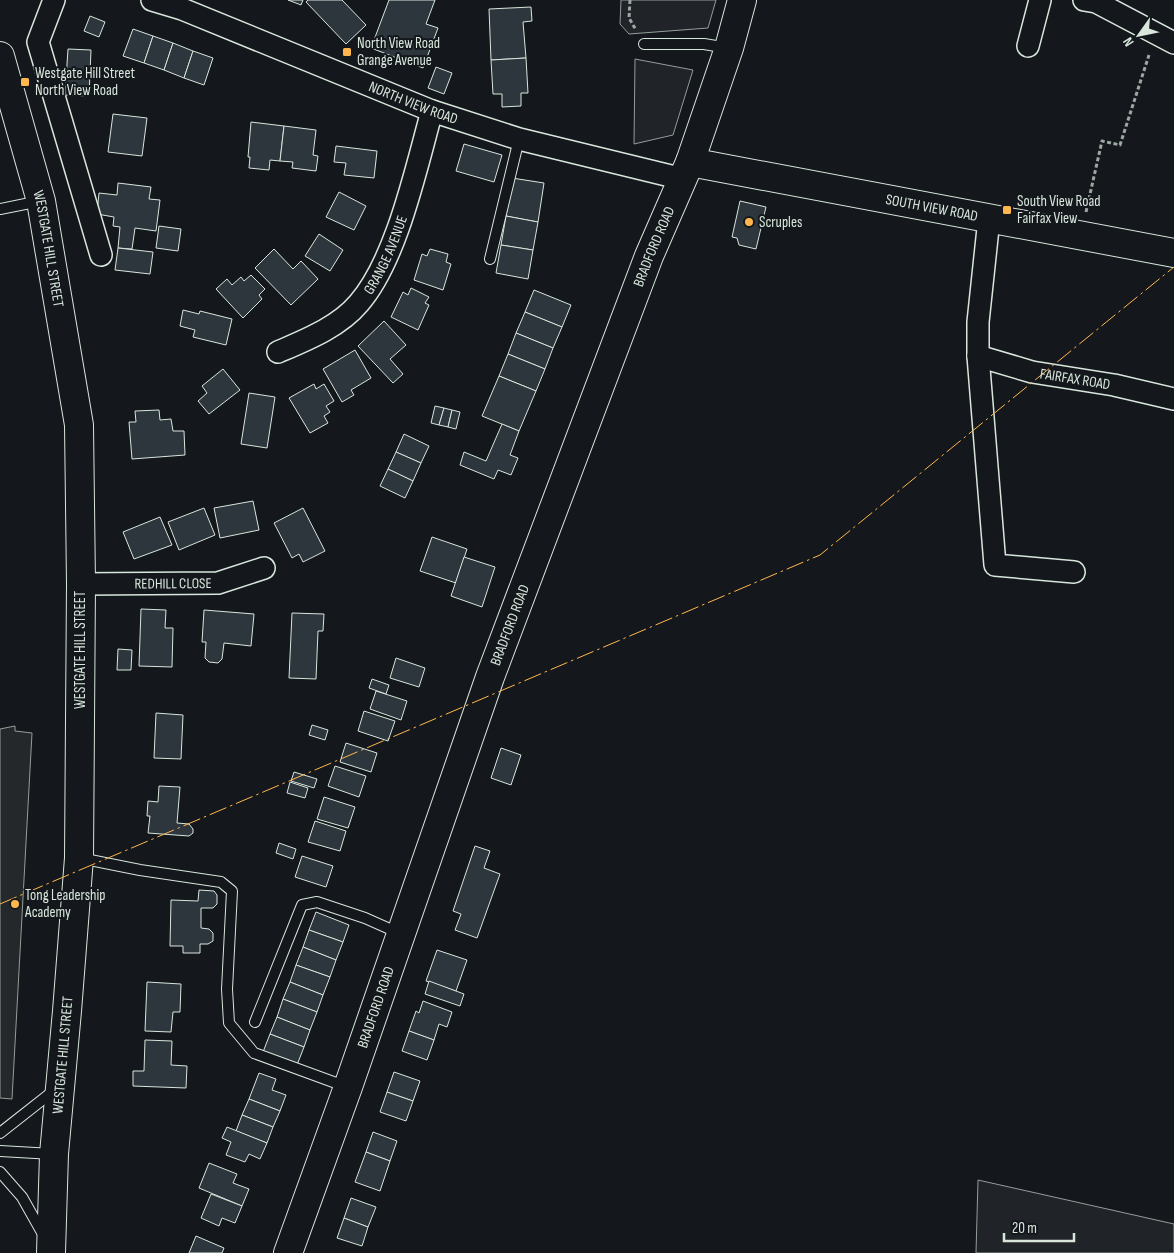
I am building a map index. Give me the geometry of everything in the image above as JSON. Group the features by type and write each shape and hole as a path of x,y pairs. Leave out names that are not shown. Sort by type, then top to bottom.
{"main road":[{"name":"BRADFORD ROAD","path":"288,1253 348,1088 490,677 649,256 686,171 729,48 742,0"},
{"name":"WESTGATE HILL STREET","path":"1,64 41,201 80,425 80,858 54,1154 51,1250"},
{"name":"SOUTH VIEW ROAD","path":"686,171 989,219 1174,253"}],"street":[{"path":"54,0 38,42 101,255"},
{"name":"NORTH VIEW ROAD","path":"152,0 182,10 432,111 519,139 686,171"},
{"path":"1028,46 1040,0"},
{"path":"1084,0 1096,2 1165,38"},
{"name":"GRANGE AVENUE","path":"278,352 310,338 337,322 358,304 373,284 390,250 432,111"},
{"path":"989,219 978,322 978,356 995,565 1074,572"},
{"name":"FAIRFAX ROAD","path":"978,356 1032,372 1114,385 1174,399"},
{"name":"REDHILL CLOSE","path":"81,584 218,583 264,568"}],"lane":[{"path":"644,44 704,44 729,48"},
{"path":"490,259 519,139"},
{"path":"0,209 41,201"},
{"path":"80,858 140,870 221,882 232,891 227,989 229,1022 254,1053 348,1088"},
{"path":"255,1022 302,905 317,902 365,918 402,934"},
{"path":"0,1133 60,1086"},
{"path":"0,1151 54,1154"},
{"path":"0,1172 22,1197 51,1250"}],"path":[{"path":"630,0 629,18 644,44"},
{"path":"1081,236 1102,141 1120,145 1165,38"}],"shaded area":[{"path":"621,0 716,0 708,28 629,34 620,24"},
{"path":"635,59 693,70 673,135 634,144"},
{"path":"15,726 15,731 32,733 12,1099 0,1098 0,729"},
{"path":"978,1180 1174,1224 1174,1253 976,1253"}],"building":[{"path":"288,0 303,0 301,5"},
{"path":"308,0 342,0 366,25 346,44 306,2"},
{"path":"389,0 435,0 426,24 438,28 423,68 371,48"},
{"path":"531,7 532,21 523,22 526,58 491,60 489,9"},
{"path":"90,16 105,22 99,37 84,31"},
{"path":"133,29 153,36 144,63 123,56"},
{"path":"153,36 173,43 164,70 144,63"},
{"path":"173,43 193,51 184,78 164,70"},
{"path":"68,49 91,50 89,96 65,95"},
{"path":"193,51 213,58 204,85 184,78"},
{"path":"526,58 528,93 521,93 521,106 502,107 502,94 493,94 491,60"},
{"path":"436,67 452,73 444,94 428,88"},
{"path":"113,114 147,118 142,156 108,152"},
{"path":"251,122 284,126 280,161 270,160 269,170 249,168"},
{"path":"284,126 316,130 313,155 318,156 316,171 292,168 293,162 280,161"},
{"path":"464,144 502,155 494,182 456,171"},
{"path":"336,146 377,151 374,178 344,175 346,163 334,162"},
{"path":"512,178 544,183 538,222 506,216"},
{"path":"118,183 151,187 149,199 160,200 156,231 135,228 132,249 118,248 120,227 113,226 114,217 97,214 99,193 117,195"},
{"path":"339,192 366,206 354,230 326,217"},
{"name":"Scruples","path":"740,201 766,207 756,249 739,245 737,238 732,237"},
{"path":"506,216 538,222 533,250 501,245"},
{"path":"159,226 181,229 178,251 156,248"},
{"path":"319,234 343,250 330,271 305,256"},
{"path":"501,245 533,250 528,279 496,273"},
{"path":"118,248 153,252 150,274 115,270"},
{"path":"274,249 293,269 301,261 318,279 291,305 255,268"},
{"path":"430,249 448,254 446,262 451,264 443,290 414,280 422,254 427,256"},
{"path":"251,275 265,289 259,295 262,299 243,318 216,289 227,279 232,285 241,277 244,281"},
{"path":"411,288 429,297 425,303 429,305 418,330 391,317 403,292 408,295"},
{"path":"534,290 571,305 562,327 525,312"},
{"path":"183,310 199,314 200,311 232,319 226,345 193,337 195,330 180,326"},
{"path":"525,312 562,327 553,348 516,333"},
{"path":"384,321 406,345 390,359 403,374 393,383 358,346"},
{"path":"516,333 553,348 545,369 508,354"},
{"path":"355,350 371,378 351,390 354,395 342,402 323,369"},
{"path":"508,354 545,369 536,391 499,376"},
{"path":"223,369 240,390 209,414 198,401 207,393 202,386"},
{"path":"499,376 536,391 519,431 482,416"},
{"path":"314,384 316,389 324,384 334,401 326,406 330,412 324,416 328,423 310,433 289,398"},
{"path":"249,393 275,397 267,448 241,444"},
{"path":"435,406 444,408 439,425 431,423"},
{"path":"444,408 452,410 448,427 439,425"},
{"path":"159,410 160,420 171,419 173,431 184,431 185,455 132,459 129,422 136,422 135,411"},
{"path":"452,410 460,412 456,429 448,427"},
{"path":"502,424 519,431 510,455 518,458 511,475 498,470 494,479 460,465 464,452 486,461"},
{"path":"404,434 429,446 421,463 396,452"},
{"path":"396,452 421,463 413,481 388,469"},
{"path":"388,469 413,481 405,498 380,486"},
{"path":"253,501 259,530 220,538 214,508"},
{"path":"204,508 215,535 179,550 168,522"},
{"path":"303,508 325,551 303,562 299,554 292,558 274,523"},
{"path":"160,517 172,545 134,559 123,532"},
{"path":"432,537 467,549 456,583 420,571"},
{"path":"464,557 495,567 482,607 451,596"},
{"path":"141,609 166,610 165,628 173,628 172,667 139,666"},
{"path":"204,610 254,614 251,646 224,643 222,659 218,663 209,662 205,658 206,642 202,642"},
{"path":"292,613 324,614 323,631 318,631 316,679 289,678"},
{"path":"118,649 132,650 131,670 117,670"},
{"path":"396,658 425,668 419,687 390,678"},
{"path":"372,679 389,685 386,694 369,688"},
{"path":"376,691 407,701 401,720 370,709"},
{"path":"364,711 395,721 388,741 358,731"},
{"path":"156,713 183,715 181,759 154,758"},
{"path":"312,725 328,730 325,740 309,735"},
{"path":"346,743 377,753 371,772 340,762"},
{"path":"501,748 521,755 511,785 491,778"},
{"path":"335,766 366,776 359,797 328,786"},
{"path":"294,772 317,779 314,788 291,781"},
{"path":"290,782 308,788 305,798 287,793"},
{"path":"159,786 180,787 177,823 189,824 193,829 193,833 189,836 148,833 150,816 147,816 148,801 158,802"},
{"path":"324,797 355,807 348,828 317,819"},
{"path":"315,821 346,831 340,851 308,842"},
{"path":"279,843 296,849 293,859 276,853"},
{"path":"475,846 490,851 484,868 500,874 477,938 455,930 461,914 453,911"},
{"path":"302,856 333,866 326,887 295,877"},
{"path":"199,890 214,891 217,895 217,904 213,908 201,908 201,928 209,929 213,933 213,941 208,944 200,944 200,953 183,953 183,946 170,946 171,900 198,901"},
{"path":"316,912 349,925 343,942 309,930"},
{"path":"309,930 343,942 336,960 303,947"},
{"path":"303,947 336,960 330,977 296,965"},
{"path":"437,950 467,960 456,991 426,981"},
{"path":"296,965 330,977 323,995 290,982"},
{"path":"429,981 464,994 460,1006 425,994"},
{"path":"147,982 181,984 180,1012 173,1012 171,1032 145,1031"},
{"path":"290,982 323,995 317,1012 283,999"},
{"path":"283,999 317,1012 310,1030 277,1017"},
{"path":"423,1001 452,1012 447,1027 439,1024 434,1040 409,1031 416,1011 419,1013"},
{"path":"277,1017 310,1030 304,1047 270,1034"},
{"path":"409,1031 434,1040 427,1060 402,1051"},
{"path":"270,1034 304,1047 297,1065 263,1052"},
{"path":"145,1040 172,1041 171,1065 187,1066 186,1088 133,1086 133,1071 144,1071"},
{"path":"394,1072 420,1081 413,1101 387,1092"},
{"path":"259,1073 276,1079 272,1090 286,1095 280,1111 249,1099"},
{"path":"387,1092 413,1101 406,1121 380,1112"},
{"path":"249,1099 280,1111 273,1127 242,1115"},
{"path":"242,1115 273,1127 267,1143 236,1131"},
{"path":"227,1127 267,1143 260,1159 249,1154 245,1162 226,1155 231,1142 222,1138"},
{"path":"373,1132 397,1141 390,1161 366,1152"},
{"path":"366,1152 390,1161 380,1191 355,1182"},
{"path":"209,1163 237,1174 233,1183 249,1189 242,1206 199,1188"},
{"path":"211,1194 242,1206 235,1223 222,1218 219,1226 201,1218"},
{"path":"351,1198 376,1207 368,1227 344,1218"},
{"path":"344,1218 368,1227 362,1246 337,1238"},
{"path":"196,1236 224,1248 222,1253 189,1253"}],"power":[{"path":"0,904 820,555 1174,267"}],"place":[{"name":"North View Road Grange Avenue","path":"347,52"},
{"name":"Westgate Hill Street North View Road","path":"25,82"},
{"name":"South View Road Fairfax View","path":"1007,210"},
{"name":"Scruples","path":"749,222"},
{"name":"Tong Leadership Academy","path":"15,904"}]}
